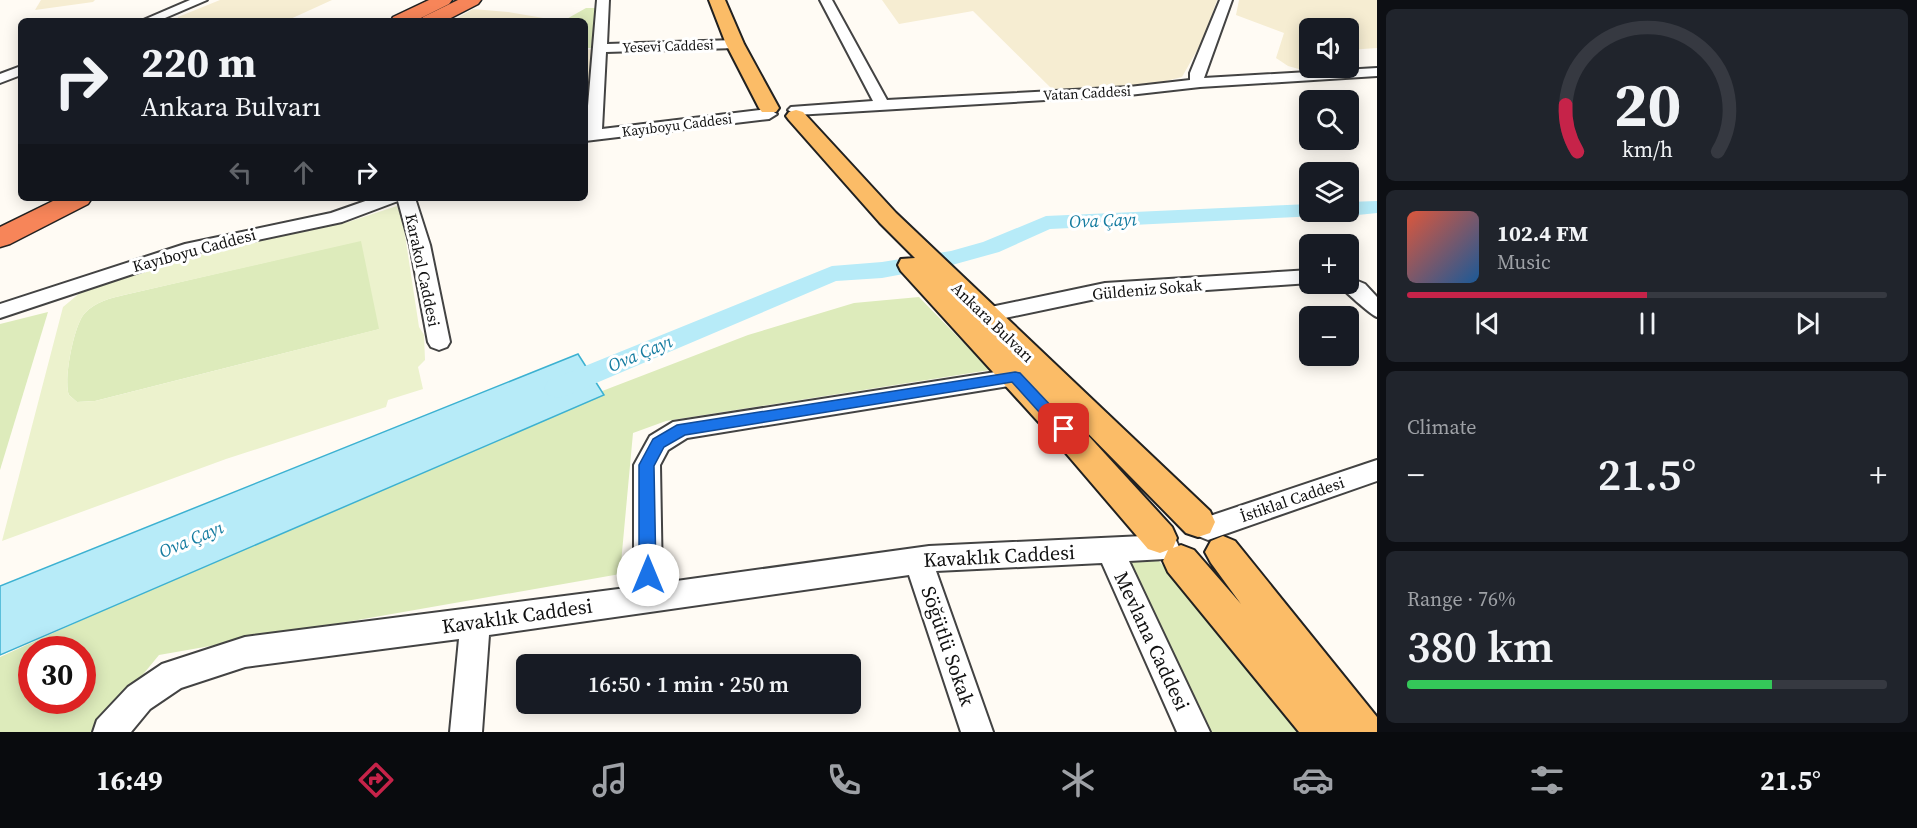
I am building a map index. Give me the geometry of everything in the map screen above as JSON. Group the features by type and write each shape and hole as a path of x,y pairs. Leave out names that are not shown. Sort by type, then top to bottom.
{"highway":[{"path":"406,18 443,0"},
{"path":"436,18 472,0"},
{"path":"0,217 33,201"},
{"path":"0,238 73,201"}],"main road":[{"path":"717,0 735,44 782,107 879,220 966,305"},
{"path":"735,0 782,107"},
{"path":"735,44 753,44"},
{"name":"Ankara Bulvarı","path":"966,305 1015,377 1169,549 1326,732"},
{"name":"Ankara Bulvarı","path":"966,305 1210,534 1364,732"},
{"path":"1168,518 1187,518 1210,534 1217,564 1210,567 1191,566 1169,549 1159,530 1168,518"}],"street":[{"path":"155,18 201,0"},
{"path":"589,136 601,48 603,0"},
{"path":"826,0 882,104"},
{"path":"1200,83 1196,78 1197,73 1226,0"},
{"name":"Yesevi Caddesi","path":"601,48 735,44"},
{"path":"0,79 18,71"},
{"name":"Vatan Caddesi","path":"782,107 1129,91 1200,83 1377,72"},
{"name":"Kayıboyu Caddesi","path":"589,136 782,107"},
{"name":"Kayıboyu Caddesi","path":"0,311 192,248 336,218 383,201"},
{"name":"Karakol Caddesi","path":"407,201 420,245 439,342"},
{"name":"Güldeniz Sokak","path":"966,305 1105,290 1299,277"},
{"path":"1359,291 1377,310"},
{"path":"648,597 646,465 659,443 682,429 1015,377"},
{"name":"İstiklal Caddesi","path":"1210,534 1377,470"},
{"name":"Kavaklık Caddesi","path":"109,732 140,698 172,675 245,652 475,623 918,561 1110,550 1169,549"},
{"name":"Mevlana Caddesi","path":"1110,550 1194,732"},
{"name":"Söğütlü Sokak","path":"918,561 977,732"},
{"path":"466,732 475,623"}],"shaded area":[{"path":"41,0 95,0 35,10"},
{"path":"220,0 332,0 293,18 178,17"},
{"path":"882,0 1217,0 1204,38 1182,77 1150,85 1053,90 973,11 899,24"},
{"path":"1239,0 1377,0 1377,48 1359,49 1359,18 1299,18 1299,69 1288,66 1276,58 1284,33 1236,15"},
{"path":"473,9 543,18 457,18"},
{"path":"593,49 590,127 588,127 588,50"}],"green space":[{"path":"586,8 597,8 591,48 588,48 588,18 568,18"},
{"path":"397,206 403,222 419,327 424,335 425,360 418,367 423,389 388,400 386,407 226,459 2,541 63,307 81,292 209,250 348,222","holes":["361,241 379,329 95,401 77,402 69,395 67,378 77,328 85,313 98,303 119,296"]},
{"path":"362,240 380,329 95,401 77,402 69,395 67,378 77,328 85,313 98,303 119,296"},
{"path":"919,297 990,370 666,421 633,433 620,574 159,655 92,732 0,732 0,657 18,649 18,714 96,714 96,636 47,636 339,504 584,398 748,335 854,303"},
{"path":"48,312 0,470 0,324"},
{"path":"1123,559 1157,559 1275,692 1302,732 1203,732"}],"water":[{"path":"578,354 604,395 44,636 18,636 18,647 0,655 0,586"}],"waterway":[{"name":"Ova Çayı","path":"1359,208 1377,207"},
{"name":"Ova Çayı","path":"558,388 832,274 882,270 952,258 991,247 1046,223 1299,212"}],"route":[{"path":"648,575 646,465 659,443 682,429 1015,377 1064,429"}]}
